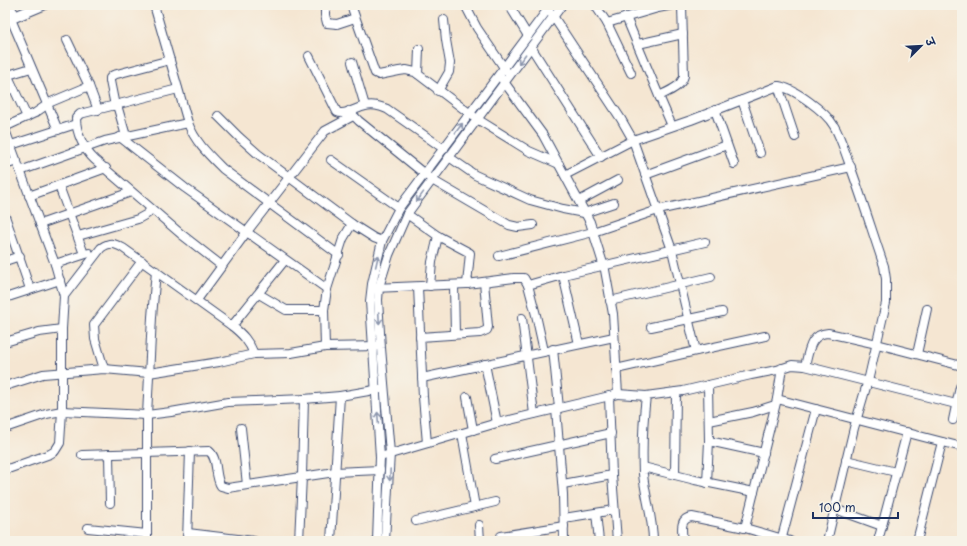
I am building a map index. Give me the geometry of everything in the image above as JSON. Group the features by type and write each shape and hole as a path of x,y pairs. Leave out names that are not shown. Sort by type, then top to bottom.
{"main road":[{"path":"10,19 27,8 43,5"}],"street":[{"path":"9,5 10,19 58,130"},
{"path":"154,5 188,123 192,133 208,155 223,169 339,255"},
{"path":"325,5 327,23 333,25 355,18"},
{"path":"351,5 375,73 379,75 406,70 418,74 473,117 529,151 559,164"},
{"path":"465,5 504,75 543,134 590,222 604,266 610,301 618,394"},
{"path":"509,5 528,36"},
{"path":"504,75 531,47 562,5"},
{"path":"595,5 606,23 631,73"},
{"path":"606,23 673,5"},
{"path":"659,96 678,86 682,82 684,76 682,5"},
{"path":"377,541 380,470 380,389 377,346 370,301 407,214 449,157 473,117 504,75 528,36 550,6"},
{"path":"550,6 554,16 621,119 632,140 672,250 696,351"},
{"path":"626,17 672,126"},
{"path":"438,91 449,72 450,63 444,20"},
{"path":"638,44 683,34"},
{"path":"67,40 89,86 98,110"},
{"path":"531,47 601,157"},
{"path":"418,49 418,74"},
{"path":"309,56 337,112 341,114 351,113 432,180 509,225 518,227 533,225"},
{"path":"170,60 117,74 110,78 110,88 116,105 123,136 185,188 246,233 327,289"},
{"path":"352,62 365,106"},
{"path":"27,117 6,76 31,68"},
{"path":"5,470 55,452 60,443 64,296 56,264 29,196 5,129 48,106 51,102 89,86"},
{"path":"565,175 632,140 778,86 794,92 834,124 851,167 879,252 886,279 886,303 868,382 846,460 827,541"},
{"path":"778,86 795,137"},
{"path":"178,89 78,116 76,118 76,124 85,149 95,160 106,168 151,209 222,266"},
{"path":"742,100 760,152"},
{"path":"197,300 246,233 325,131 351,113 365,106 378,106 387,110 444,149"},
{"path":"715,110 734,164"},
{"path":"218,116 258,154 352,224 374,238 382,241"},
{"path":"375,288 382,241 399,208 444,149 473,117"},
{"path":"20,171 105,141 188,123"},
{"path":"11,145 76,124"},
{"path":"646,175 727,145"},
{"path":"449,157 475,174 530,200 563,210 584,213 614,203"},
{"path":"332,160 399,208"},
{"path":"5,165 17,161"},
{"path":"499,256 593,232 658,210 851,167"},
{"path":"29,196 106,168"},
{"path":"579,201 618,180"},
{"path":"58,186 70,213 84,254"},
{"path":"40,224 131,192"},
{"path":"78,236 138,219 147,214 151,209"},
{"path":"407,214 438,236 470,253 467,284"},
{"path":"5,216 20,256 30,289"},
{"path":"326,347 324,310 327,289 343,239 352,224"},
{"path":"430,286 432,262 438,236"},
{"path":"528,285 563,275 705,242"},
{"path":"56,264 101,248 107,244 115,244 142,261 232,326 251,344 254,354"},
{"path":"64,296 101,248"},
{"path":"5,262 20,256"},
{"path":"232,326 285,260"},
{"path":"104,369 95,339 94,325 142,261"},
{"path":"88,528 147,537 147,415 156,271"},
{"path":"563,275 579,344"},
{"path":"610,301 711,277"},
{"path":"375,288 454,285 524,278 528,285 544,351"},
{"path":"5,298 60,280"},
{"path":"420,337 480,333 487,330 484,282"},
{"path":"454,285 455,334"},
{"path":"418,287 422,378 427,443"},
{"path":"259,294 286,310 324,310"},
{"path":"917,354 927,310"},
{"path":"651,327 722,312"},
{"path":"522,318 534,414"},
{"path":"5,342 40,332 62,329"},
{"path":"804,366 813,340 821,334 828,333 962,366"},
{"path":"616,369 765,336"},
{"path":"422,378 614,337"},
{"path":"5,386 33,376 104,369 149,373 219,362 254,354 291,353 326,347 377,346"},
{"path":"553,349 558,408 564,541"},
{"path":"485,364 497,423"},
{"path":"380,457 497,423 609,396 618,394 646,396 676,392 792,365 804,366 956,404"},
{"path":"745,528 776,402 782,368"},
{"path":"707,483 709,441 708,385"},
{"path":"953,420 960,387"},
{"path":"5,428 46,414 62,412 147,415 228,402 340,396 380,389"},
{"path":"380,389 390,454 385,541"},
{"path":"675,475 676,392"},
{"path":"332,541 340,396"},
{"path":"609,396 612,475 617,541"},
{"path":"646,396 644,411 643,474 653,530 653,541"},
{"path":"467,397 472,430"},
{"path":"299,541 304,399"},
{"path":"709,421 753,412 776,402 816,409 962,447"},
{"path":"781,540 816,409"},
{"path":"241,428 247,485"},
{"path":"878,541 906,432"},
{"path":"462,433 475,507"},
{"path":"494,459 611,433"},
{"path":"709,441 764,453"},
{"path":"917,541 942,442"},
{"path":"82,455 205,450 212,452 220,486 228,488 335,472 380,470"},
{"path":"190,451 187,537 254,541"},
{"path":"109,454 110,503"},
{"path":"846,460 896,472"},
{"path":"643,467 707,483 754,492"},
{"path":"562,484 612,475"},
{"path":"416,521 495,502"},
{"path":"834,509 882,526"},
{"path":"501,536 614,510"},
{"path":"596,513 599,541"},
{"path":"683,541 683,521 688,517 745,528 781,540 790,541"},
{"path":"479,525 480,541"}]}
